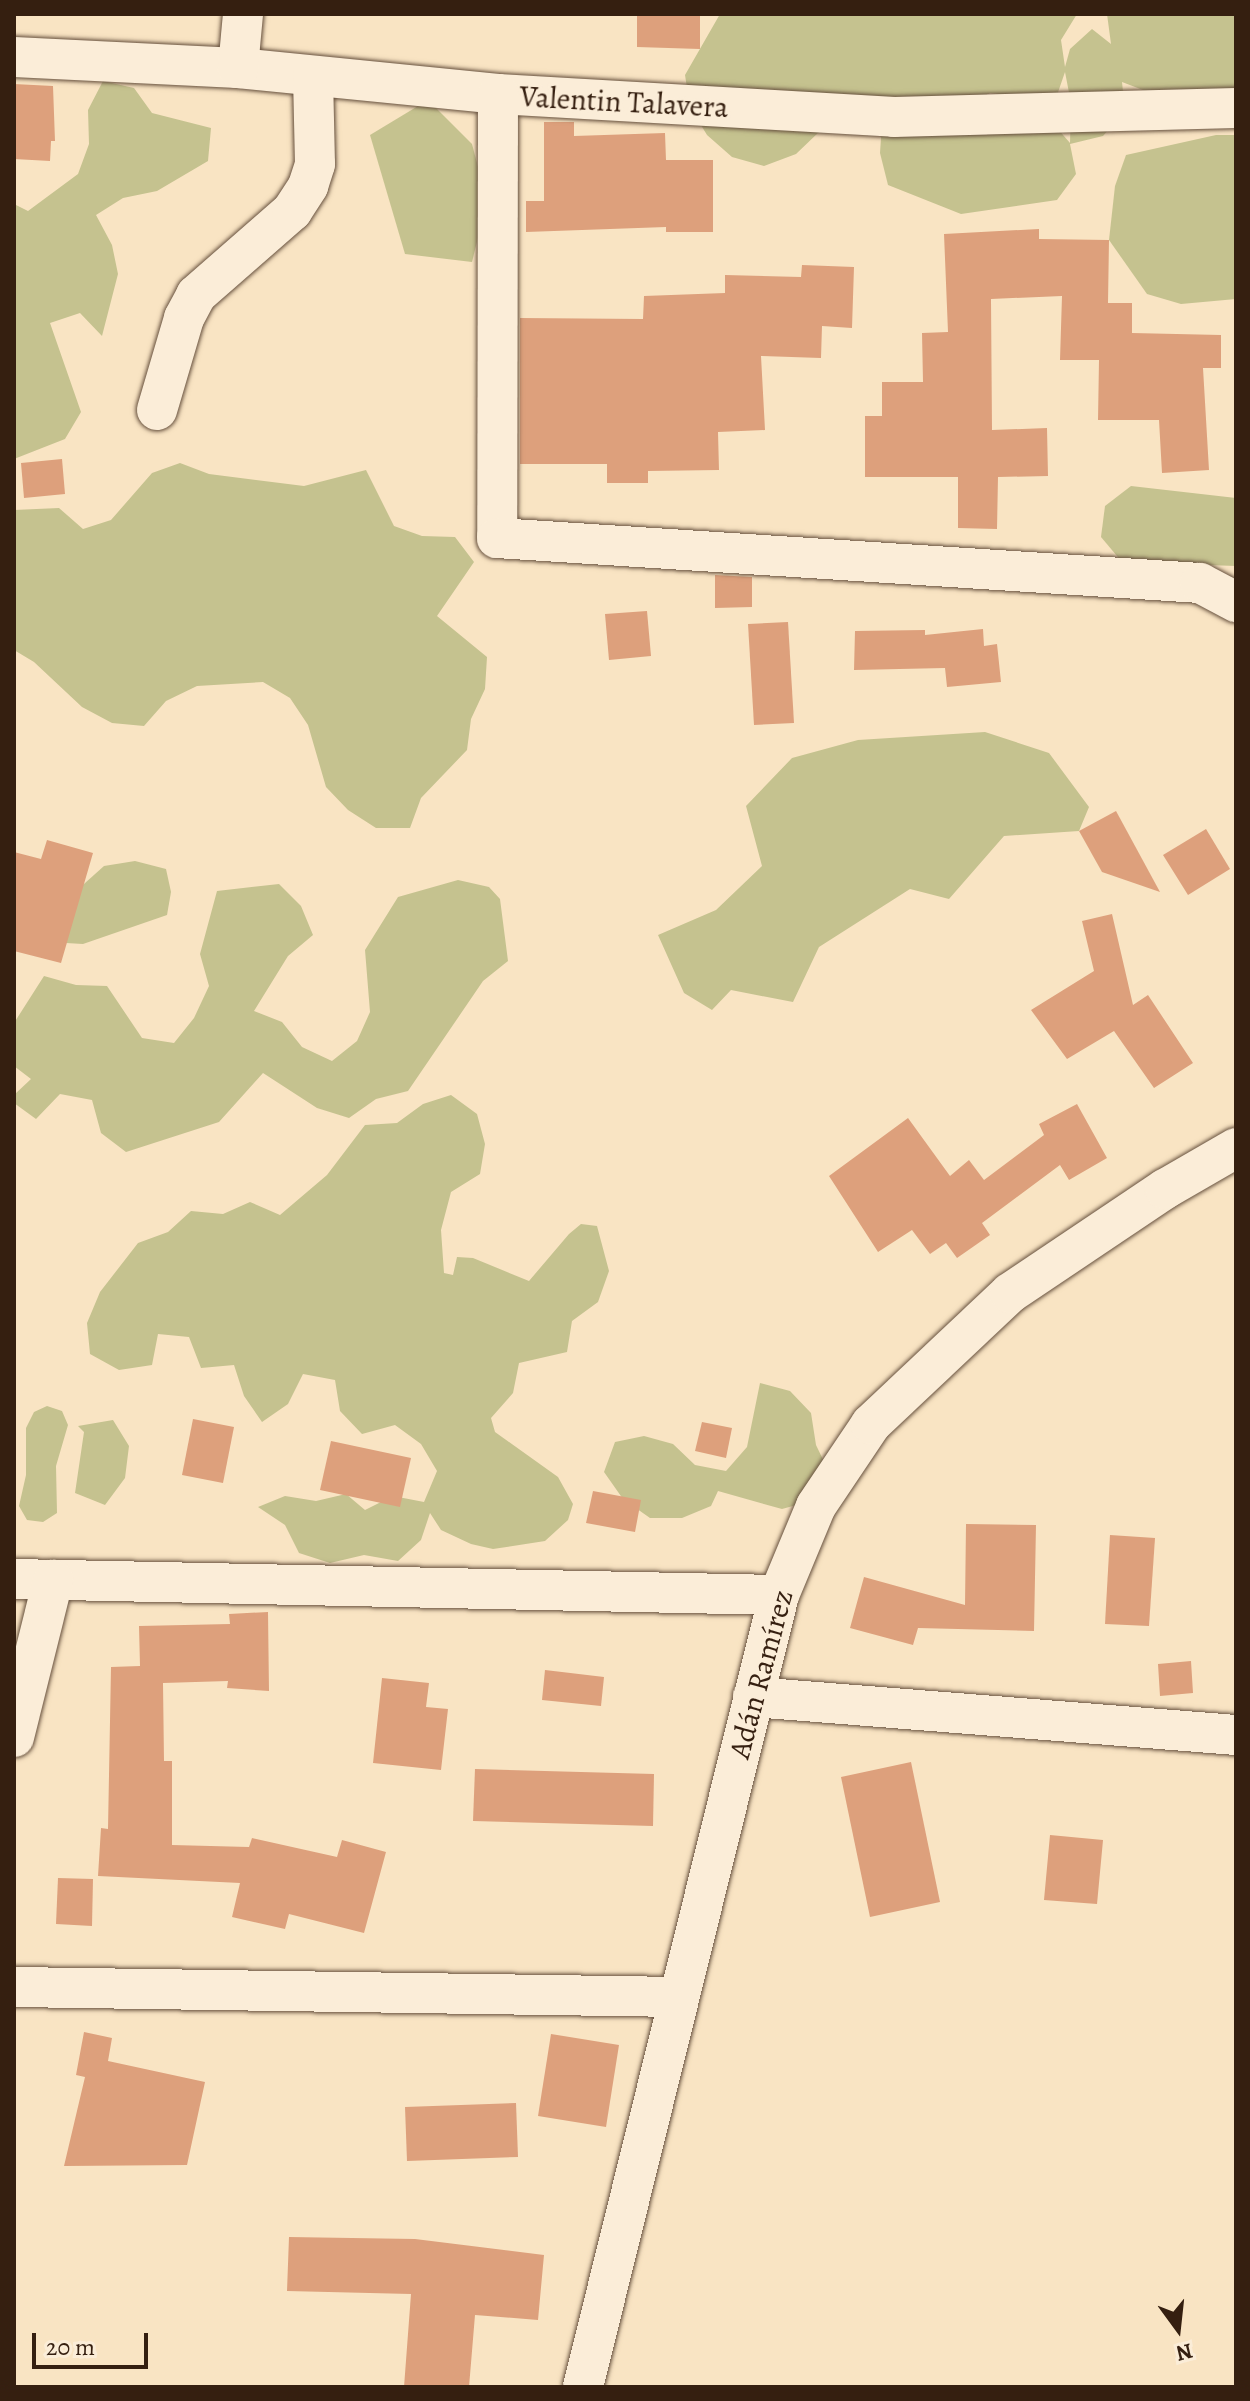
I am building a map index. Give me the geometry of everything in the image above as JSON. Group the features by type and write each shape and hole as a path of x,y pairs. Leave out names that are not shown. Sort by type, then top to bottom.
{"street":[{"path":"238,68 243,14"},
{"name":"Valentin Talavera","path":"14,57 238,68 498,94 894,117 1236,108"},
{"path":"157,410 184,318 196,295 292,211 308,186 315,164 313,76"},
{"path":"498,94 497,538 1200,583 1236,602"},
{"name":"Adán Ramírez","path":"583,2387 779,1595 816,1506 871,1424 1010,1293 1165,1189 1236,1148"},
{"path":"14,1579 779,1595"},
{"path":"14,1737 53,1580"},
{"path":"753,1697 1236,1735"},
{"path":"14,1987 678,1997"}],"shaded area":[{"path":"720,14 1077,14 1061,40 1065,67 1070,49 1092,29 1111,44 1107,14 1236,14 1236,108 1185,106 1122,82 1125,111 1103,136 1070,144 1076,174 1057,200 961,214 888,185 880,153 882,123 819,132 796,154 764,166 732,157 707,135 690,107 685,75","holes":["1065,72 1071,103 1070,143 1050,120 963,111 990,93 1055,101"]},
{"path":"103,81 134,88 152,113 211,128 208,161 157,191 123,198 96,215 112,245 118,274 102,336 80,313 50,323 81,412 65,439 14,459 14,204 28,211 78,174 89,144 88,110"},
{"path":"428,100 472,144 487,201 472,262 405,254 370,135"},
{"path":"1216,135 1236,135 1236,299 1181,304 1147,294 1109,240 1115,186 1126,155"},
{"path":"180,463 209,474 304,486 366,470 394,526 422,536 455,537 474,562 437,616 487,657 485,689 471,719 467,750 421,798 410,828 376,828 348,810 326,787 308,725 290,698 263,682 197,686 166,701 144,726 112,723 82,707 34,662 14,650 14,510 59,508 83,529 111,520 152,473"},
{"path":"1131,486 1236,498 1236,566 1122,562 1101,537 1105,506"},
{"path":"985,732 1049,753 1089,807 1079,831 1004,836 949,899 910,889 819,947 793,1002 731,990 712,1010 684,993 658,935 716,910 762,866 746,806 792,758 858,740"},
{"path":"135,861 166,869 171,892 167,915 83,944 66,943 75,892 104,866"},
{"path":"458,880 489,887 500,899 508,961 483,981 408,1091 376,1099 349,1118 317,1108 263,1073 219,1122 126,1152 101,1133 92,1100 60,1094 36,1119 14,1103 14,1095 31,1079 14,1066 14,1023 44,976 76,985 107,986 142,1038 174,1043 194,1018 209,986 200,954 217,891 279,884 301,906 313,935 288,956 254,1011 282,1022 302,1047 332,1061 357,1041 370,1012 365,950 398,897"},
{"path":"451,1095 477,1114 485,1144 480,1174 451,1192 441,1230 444,1273 453,1275 457,1257 473,1258 529,1281 581,1224 597,1226 609,1271 598,1302 572,1321 567,1352 519,1363 513,1393 491,1418 495,1432 558,1477 573,1504 568,1520 545,1541 493,1549 471,1544 441,1530 430,1513 421,1540 398,1561 364,1555 330,1563 299,1553 285,1525 258,1507 285,1496 316,1501 346,1494 365,1510 393,1496 424,1502 437,1471 421,1444 395,1425 362,1434 340,1411 335,1380 303,1374 288,1404 262,1422 244,1396 234,1365 201,1368 189,1337 158,1334 152,1365 119,1370 90,1354 87,1323 100,1292 138,1243 168,1232 191,1211 223,1214 250,1202 280,1215 327,1175 365,1125 397,1123 423,1104"},
{"path":"760,1383 790,1391 811,1413 816,1445 830,1474 811,1501 782,1509 718,1491 711,1506 682,1518 650,1518 623,1499 604,1472 615,1442 644,1436 673,1444 695,1465 726,1471 747,1447"},
{"path":"47,1406 62,1411 68,1425 56,1466 57,1513 43,1522 27,1520 19,1506 26,1475 26,1428 34,1412"},
{"path":"113,1420 129,1446 125,1478 105,1505 75,1493 84,1432 78,1426"}],"building":[{"path":"637,14 700,14 700,49 637,47"},
{"path":"14,84 53,86 55,141 51,141 50,161 14,159"},
{"path":"544,122 574,122 574,136 665,133 666,160 713,160 713,232 666,232 666,227 526,232 526,201 544,201"},
{"path":"1039,229 1039,239 1109,240 1108,303 1132,303 1132,333 1221,335 1221,368 1203,368 1209,470 1162,473 1159,420 1098,420 1099,360 1060,360 1062,296 991,299 992,430 1047,428 1048,476 998,477 997,529 958,528 958,477 865,477 865,416 882,416 882,382 923,382 922,333 948,332 944,234"},
{"path":"802,265 854,267 852,328 822,326 821,358 761,356 765,430 718,432 719,470 648,471 648,483 607,483 607,464 520,464 520,318 643,319 644,296 725,293 725,275 801,277"},
{"path":"62,459 65,494 24,498 21,463"},
{"path":"715,575 752,577 752,607 715,608"},
{"path":"647,611 651,656 609,660 605,614"},
{"path":"788,622 794,723 754,725 748,624"},
{"path":"983,629 984,646 997,644 1001,682 947,687 945,668 854,670 855,631 925,630 925,635"},
{"path":"1116,811 1160,892 1102,872 1079,831"},
{"path":"1206,829 1230,869 1188,895 1163,855"},
{"path":"47,840 93,853 61,963 14,951 14,852 41,859"},
{"path":"1112,914 1133,1005 1148,995 1193,1063 1154,1088 1114,1031 1067,1059 1031,1010 1094,971 1082,921"},
{"path":"1077,1104 1107,1158 1069,1180 1060,1165 982,1223 990,1235 957,1258 946,1243 930,1254 912,1230 878,1252 829,1176 908,1118 950,1176 969,1160 984,1180 1044,1135 1039,1124"},
{"path":"193,1419 234,1427 223,1483 182,1475"},
{"path":"702,1422 732,1428 726,1458 695,1451"},
{"path":"331,1441 411,1458 400,1507 320,1490"},
{"path":"593,1491 641,1500 635,1532 586,1523"},
{"path":"966,1524 1036,1525 1034,1631 918,1628 913,1645 850,1628 864,1577 965,1605"},
{"path":"1110,1535 1155,1538 1149,1626 1105,1624"},
{"path":"268,1612 269,1691 227,1688 228,1681 163,1683 164,1761 172,1761 172,1845 249,1847 252,1838 337,1857 342,1840 386,1852 364,1933 289,1914 285,1929 232,1917 240,1883 98,1876 101,1828 108,1829 111,1667 140,1666 139,1626 230,1624 229,1614"},
{"path":"1191,1661 1193,1693 1160,1696 1158,1664"},
{"path":"545,1670 604,1677 601,1706 542,1700"},
{"path":"382,1678 429,1683 426,1707 448,1709 441,1770 373,1763"},
{"path":"911,1762 940,1902 870,1917 841,1777"},
{"path":"475,1769 654,1774 653,1826 473,1821"},
{"path":"1050,1835 1103,1840 1097,1904 1044,1900"},
{"path":"58,1878 93,1879 92,1926 56,1924"},
{"path":"84,2032 112,2038 108,2061 205,2082 187,2165 64,2166 85,2077 76,2075"},
{"path":"551,2034 619,2045 606,2127 538,2116"},
{"path":"516,2103 518,2157 407,2161 405,2107"},
{"path":"289,2237 415,2239 544,2255 538,2320 475,2315 469,2387 404,2387 411,2294 287,2291"}]}
